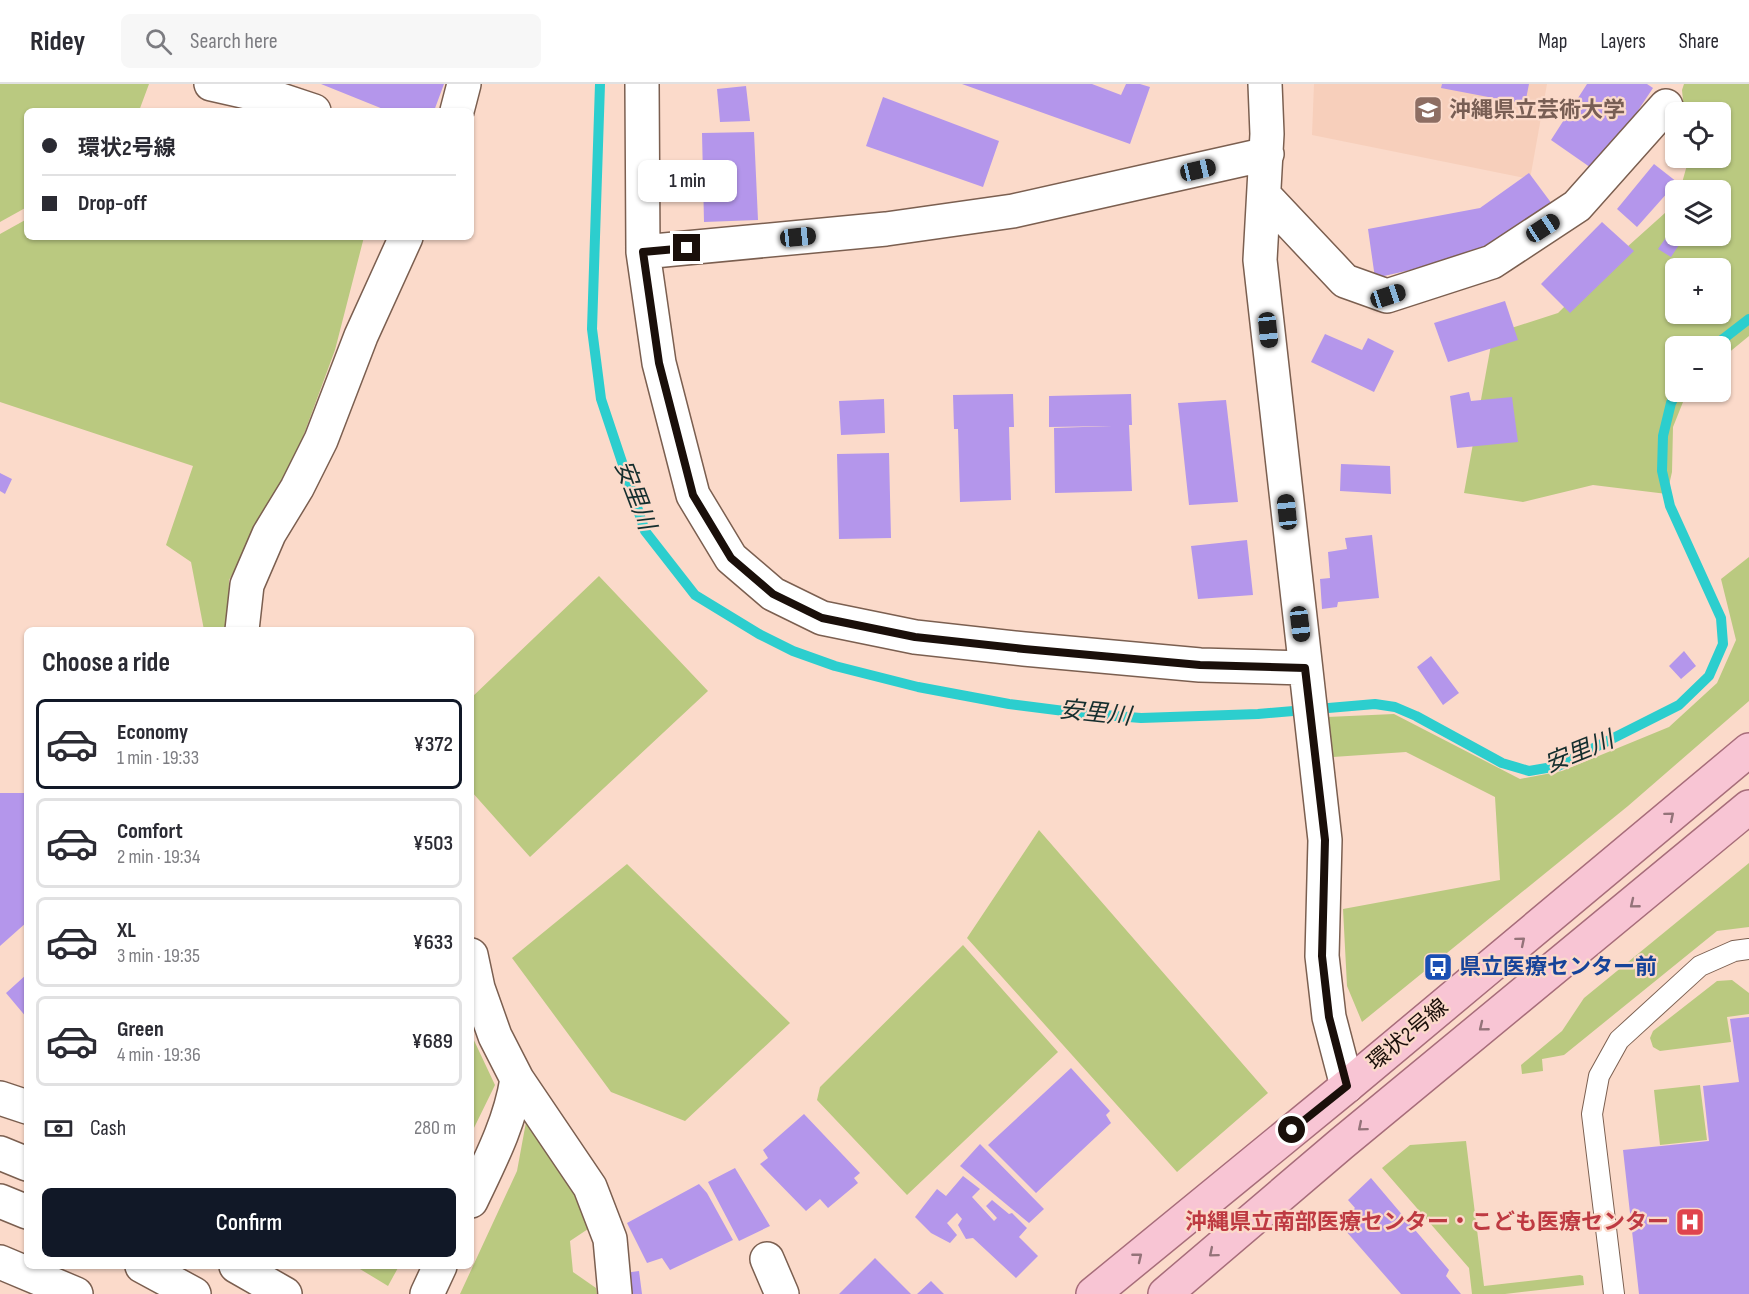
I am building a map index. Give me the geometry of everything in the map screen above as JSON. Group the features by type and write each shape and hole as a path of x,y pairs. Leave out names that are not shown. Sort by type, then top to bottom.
{"main road":[{"name":"環状2号線","path":"1093,1294 1347,1086 1749,750"},
{"name":"環状2号線","path":"1164,1294 1749,807"}],"street":[{"path":"211,84 278,99 305,108"},
{"path":"457,108 464,84"},
{"path":"642,84 643,252 659,363 693,495 731,558 773,594 822,618 915,637 1306,677"},
{"path":"1265,84 1267,154 1260,260 1325,840 1322,956 1329,1017 1347,1086"},
{"path":"1264,195 1345,281 1388,296 1491,262 1577,206 1665,107"},
{"path":"643,252 886,229 1013,211 1267,154"},
{"path":"242,627 247,585 269,534 297,488 321,440 361,336 405,240"},
{"path":"474,969 478,988 495,1036 518,1079 590,1187 610,1239 615,1294"},
{"path":"474,1195 503,1133 518,1079"},
{"path":"0,1098 24,1106"},
{"path":"0,1153 24,1163"},
{"path":"0,1201 24,1211"},
{"path":"767,1258 782,1294"},
{"path":"0,1262 76,1294"},
{"path":"148,1269 194,1294"},
{"path":"243,1269 274,1283"},
{"path":"427,1294 439,1269"}],"lane":[{"path":"1614,1294 1592,1114 1599,1077 1619,1040 1700,966 1734,951 1749,949"}],"shaded area":[{"name":"沖縄県立芸術大学","path":"1314,84 1547,84 1530,179 1312,135"}],"green space":[{"path":"0,84 149,84 140,108 24,108 24,209 0,222"},
{"path":"1684,84 1749,84 1749,336 1731,351 1731,336 1665,336 1665,402 1683,402 1673,427 1672,472 1667,494 1593,485 1523,502 1464,493 1493,334 1558,313 1665,213 1665,246 1731,246 1731,180 1683,180 1686,168 1731,168 1731,102 1683,102"},
{"path":"24,221 24,240 363,240 335,350 290,472 229,580 228,627 203,627 191,562 166,545 193,466 0,402 0,234"},
{"path":"1749,557 1749,701 1628,806 1362,1022 1347,986 1343,909 1500,880 1495,797 1406,752 1333,757 1327,717 1394,714 1520,779 1562,771 1669,727 1717,683 1736,640 1721,579"},
{"path":"599,576 708,691 530,857 474,794 474,695"},
{"path":"1039,830 1268,1093 1177,1172 967,938"},
{"path":"1749,863 1749,927 1717,931 1564,1055 1542,1059 1543,1071 1522,1074 1521,1065 1562,1031 1584,998"},
{"path":"627,864 790,1023 685,1121 611,1092 512,958"},
{"path":"963,945 1058,1052 907,1195 817,1100 820,1087"},
{"path":"1732,980 1749,993 1749,1014 1727,1017 1731,1042 1660,1051 1653,1047 1650,1038 1653,1031 1717,981"},
{"path":"474,1040 495,1085 474,1128"},
{"path":"1700,1085 1707,1140 1660,1145 1654,1090"},
{"path":"526,1122 570,1184 588,1229 570,1241 573,1272 596,1288 597,1294 460,1294 472,1269 474,1269 474,1264 517,1171"},
{"path":"1466,1141 1484,1286 1580,1275 1583,1276 1584,1285 1505,1294 1472,1294 1469,1268 1382,1168 1410,1145"},
{"path":"360,1269 397,1269 388,1286"}],"building":[{"path":"321,84 444,84 435,108 381,108"},
{"path":"962,84 1092,84 1121,95 1126,84 1150,87 1130,144"},
{"path":"1442,84 1529,84 1525,104 1441,88"},
{"path":"1587,84 1647,84 1653,88 1597,172 1551,140"},
{"path":"746,86 750,121 720,122 717,89"},
{"path":"883,97 999,141 983,187 866,146"},
{"path":"754,132 758,220 704,222 702,133"},
{"path":"1654,164 1674,180 1665,180 1665,196 1637,227 1617,209"},
{"path":"1529,173 1555,208 1486,253 1375,278 1368,229 1480,208"},
{"path":"1602,222 1634,251 1570,313 1541,284"},
{"path":"1665,239 1665,246 1678,246 1671,257 1658,249"},
{"path":"1505,301 1518,340 1448,362 1434,323"},
{"path":"1325,334 1362,350 1368,338 1394,351 1374,392 1311,362"},
{"path":"1469,392 1471,401 1512,397 1518,442 1457,448 1450,396"},
{"path":"1013,394 1014,427 1009,427 1011,500 960,502 958,429 954,429 953,395"},
{"path":"1131,394 1132,425 1129,425 1132,491 1055,493 1054,428 1112,426 1049,427 1049,396"},
{"path":"884,399 885,433 841,435 839,401"},
{"path":"1226,400 1238,502 1189,505 1178,403"},
{"path":"889,453 891,538 839,539 837,454"},
{"path":"1341,464 1390,466 1391,494 1340,491"},
{"path":"0,473 12,479 5,494 0,491"},
{"path":"1372,535 1379,598 1338,602 1337,607 1322,609 1320,579 1330,578 1328,552 1347,549 1345,538"},
{"path":"1247,540 1253,595 1198,599 1191,546"},
{"path":"1684,651 1696,666 1681,679 1669,666"},
{"path":"1431,656 1459,693 1443,705 1417,667"},
{"path":"0,793 24,793 24,925 0,946"},
{"path":"24,977 24,1014 6,993"},
{"name":"沖縄県立南部医療センター・こども医療センター","path":"1749,1017 1749,1294 1639,1294 1623,1150 1709,1141 1703,1086 1739,1082 1730,1019"},
{"path":"1071,1068 1110,1111 1106,1115 1111,1123 1036,1193 988,1145"},
{"path":"804,1114 860,1173 854,1178 858,1183 828,1208 820,1199 806,1211 760,1164 768,1158 763,1150"},
{"path":"980,1144 1044,1209 1029,1223 960,1166"},
{"path":"735,1168 770,1226 739,1241 708,1182"},
{"path":"963,1176 980,1189 972,1197 994,1221 997,1218 986,1206 992,1200 1009,1214 1012,1213 1027,1228 1019,1237 1038,1256 1016,1278 973,1238 966,1239 958,1225 962,1219 957,1213 947,1223 957,1235 950,1243 931,1233 915,1217 937,1189 946,1196"},
{"path":"1371,1178 1449,1270 1446,1276 1461,1294 1401,1294 1338,1222 1355,1208 1348,1200"},
{"path":"699,1184 707,1193 733,1240 670,1270 662,1258 647,1263 627,1223"},
{"path":"875,1258 911,1294 839,1294"},
{"path":"639,1271 642,1294 627,1294 624,1273"},
{"path":"931,1281 944,1294 917,1294"}],"waterway":[{"name":"安里川","path":"600,84 592,329 601,399 645,531 695,595 759,634 793,651 835,666 918,687 1009,704 1141,718 1258,714 1375,704 1395,707 1416,716 1502,763 1529,771 1558,766 1679,705 1709,676 1723,644 1721,618 1670,506 1662,471 1663,436 1672,402"},
{"name":"安里川","path":"1727,336 1749,319"}],"place":[{"name":"沖縄県立芸術大学","path":"1428,110"},
{"name":"県立医療センター前","path":"1438,967"},
{"name":"沖縄県立南部医療センター・こども医療センター","path":"1690,1222"}],"route":[{"path":"687,248 643,252 659,363 693,495 731,558 773,594 822,618 915,637 1200,665 1305,668 1325,840 1322,956 1329,1017 1347,1086 1292,1130"}]}
